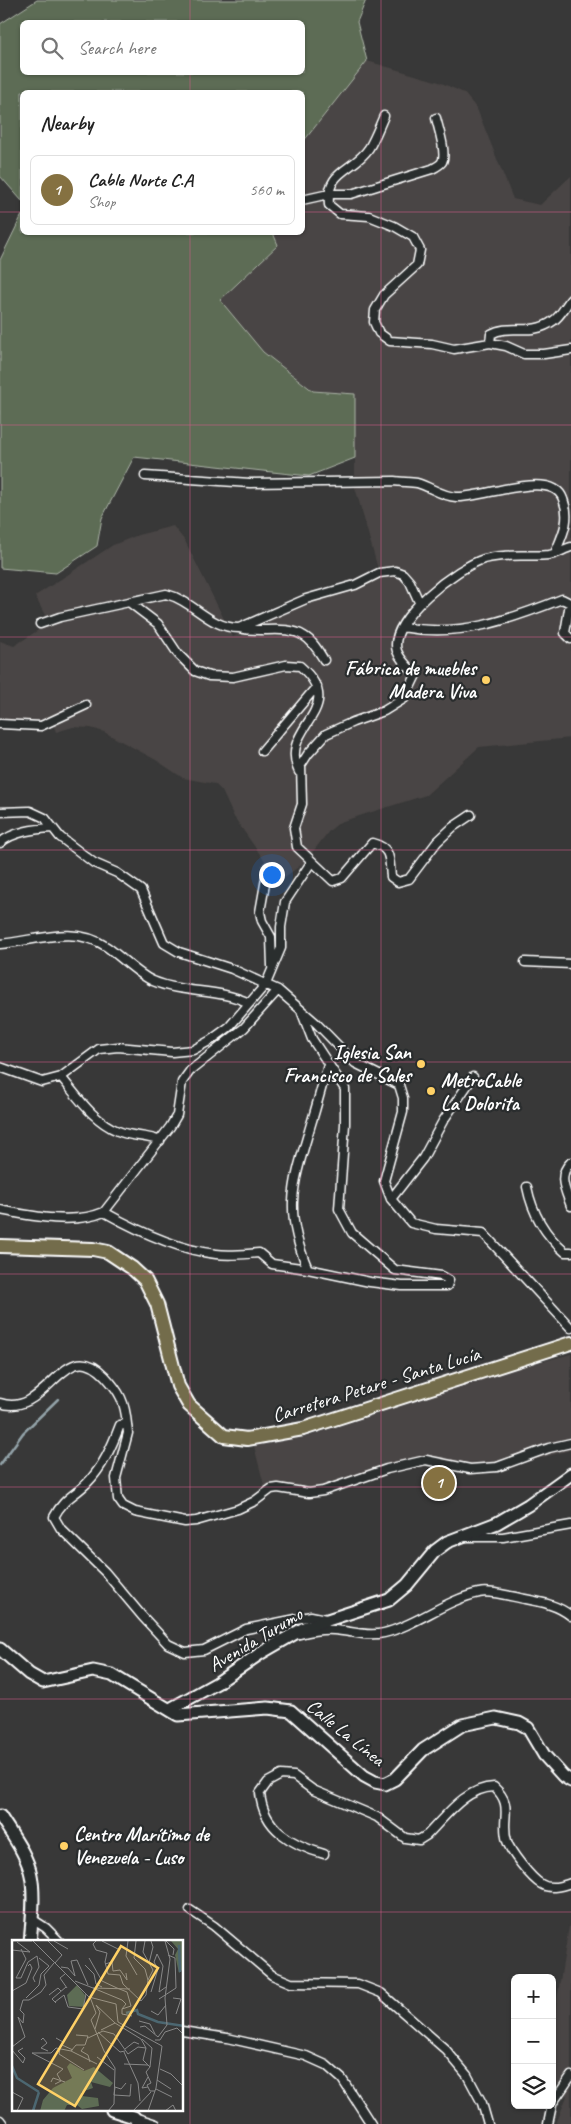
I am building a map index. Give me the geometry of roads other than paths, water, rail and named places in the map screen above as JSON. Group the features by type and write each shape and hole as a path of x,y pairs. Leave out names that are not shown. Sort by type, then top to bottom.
{"main road":[{"name":"Carretera Petare - Santa Lucía","path":"0,1246 92,1248 108,1252 132,1268 145,1280 157,1304 178,1386 188,1405 224,1436 246,1440 303,1429 571,1343"}],"street":[{"path":"384,116 369,149 333,179 328,204 340,214 370,216 394,226 413,237 420,250 417,265 384,295 375,310 374,322 379,333 390,340 432,344 454,350 490,343 506,346 524,354 544,354 571,350"},
{"path":"305,199 329,194 351,194 432,169 441,163 444,158 436,118"},
{"path":"490,343 491,334 497,331 530,331 544,328 556,320 571,300"},
{"path":"145,476 258,484 394,481 417,483 441,494 457,497 477,496 518,486 544,485 556,487 562,495 567,509 566,525 555,553"},
{"path":"471,815 453,827 437,842 409,879 398,882 391,877 387,851 381,846 372,843 342,878 332,881 297,847 294,828 302,804 301,765 308,754 326,734 384,711 405,698 416,675 396,650 397,638 419,602 457,572 483,559 510,555 551,555 571,547"},
{"path":"239,628 306,599 355,585 379,573 395,571 403,574 410,582 419,602"},
{"path":"40,624 60,616 166,594 176,597 227,628 251,631 285,630 304,635 314,645 324,660"},
{"path":"402,627 440,631 484,626 511,619 562,599 570,603 565,633 571,639"},
{"path":"129,602 158,624 182,659 195,671 209,676 233,677 286,666 300,666 312,677 318,686 319,695 315,710 295,745 293,754 301,776"},
{"path":"262,751 318,686"},
{"path":"0,724 41,726 86,705"},
{"path":"0,812 30,811 45,818 60,837 94,863 117,873 142,890 164,943 179,952 232,969 278,990 355,1063 399,1085 403,1098 404,1112 384,1181 391,1199 411,1223 436,1229 483,1233 571,1328"},
{"path":"0,842 6,837 25,831 54,828"},
{"path":"0,1067 42,1082 61,1077 99,1049 118,1047 172,1052 193,1050 229,1027 266,984 281,948 281,927 285,902 312,861"},
{"path":"268,867 260,912 262,921 271,937 272,968"},
{"path":"0,944 23,942 57,934 82,936 96,940 151,981 188,990 234,996 249,1003"},
{"path":"525,962 571,964"},
{"path":"0,1210 30,1216 76,1219 95,1216 104,1212 121,1188 160,1141 177,1115 182,1082 190,1071 244,1028 278,990"},
{"path":"104,1212 146,1233 192,1250 217,1254 259,1253 272,1264 308,1269 370,1282 402,1286 447,1286 449,1280 442,1276 395,1270 352,1233 339,1209 345,1124 344,1089 337,1075 328,1065 312,1039 302,1011"},
{"path":"308,1269 299,1248 294,1227 292,1200 296,1172 328,1065"},
{"path":"61,1077 102,1123 120,1132 154,1138 160,1141"},
{"path":"391,1199 423,1158 443,1121 472,1077"},
{"path":"571,1162 565,1168 561,1179 571,1206"},
{"path":"527,1187 531,1205 554,1243 565,1252 571,1252"},
{"path":"0,1403 6,1405 25,1404 35,1398 70,1365 88,1363 98,1369 116,1388 125,1406 128,1433 116,1478 118,1499 124,1506 135,1512 185,1522 204,1519 238,1509 255,1501 271,1489 278,1488 309,1494 387,1469 426,1460 470,1469 497,1468 549,1448 571,1443"},
{"path":"127,1424 120,1425 104,1462 87,1483 66,1499 54,1517 61,1528 105,1572 168,1644 185,1652 204,1650 246,1629 311,1616 328,1620"},
{"name":"Avenida Turumo","path":"170,1709 217,1683 306,1627 388,1600 407,1585 435,1550 447,1542 505,1518 528,1505 571,1474"},
{"path":"462,1537 503,1536 571,1525"},
{"path":"286,1638 316,1630 382,1634 411,1623 446,1605 481,1592 542,1603 563,1609 571,1616"},
{"path":"0,1649 29,1674 43,1682 93,1671 112,1675 170,1709"},
{"name":"Calle La Línea","path":"170,1709 178,1714 188,1715 268,1708 291,1711 364,1776 375,1782 385,1784 395,1779 423,1750 462,1725 496,1718 519,1723 528,1728 544,1755 571,1781"},
{"path":"324,1854 303,1848 286,1840 273,1826 261,1805 260,1793 268,1782 281,1774 294,1776 313,1790 377,1817 405,1838 419,1840 427,1835 470,1793 483,1787 494,1787 502,1794 506,1804 506,1840 513,1854 541,1885 557,1887 571,1883"},
{"path":"0,1816 24,1857 31,1875 32,1919 30,1940"},
{"path":"190,1910 214,1926 272,1975 291,1983 358,1984 380,1993 446,2050 467,2074 482,2103 488,2124"},
{"path":"32,1919 46,1928 58,1940"},
{"path":"184,2031 227,2038 306,2056 326,2066 342,2079 371,2124"},
{"path":"556,2098 571,2076"},
{"path":"548,2124 551,2109"},
{"path":"116,2112 136,2121 156,2124"},
{"path":"0,2120 3,2124"}],"waterway":[{"path":"0,1465 23,1433 58,1399"}],"place":[{"name":"Fábrica de muebles Madera Viva","path":"486,680"},
{"name":"Iglesia San Francisco de Sales","path":"421,1064"},
{"name":"MetroCable La Dolorita","path":"431,1091"},
{"name":"Cable Norte C.A","path":"439,1483"},
{"name":"Centro Marítimo de Venezuela - Luso","path":"64,1846"}]}
